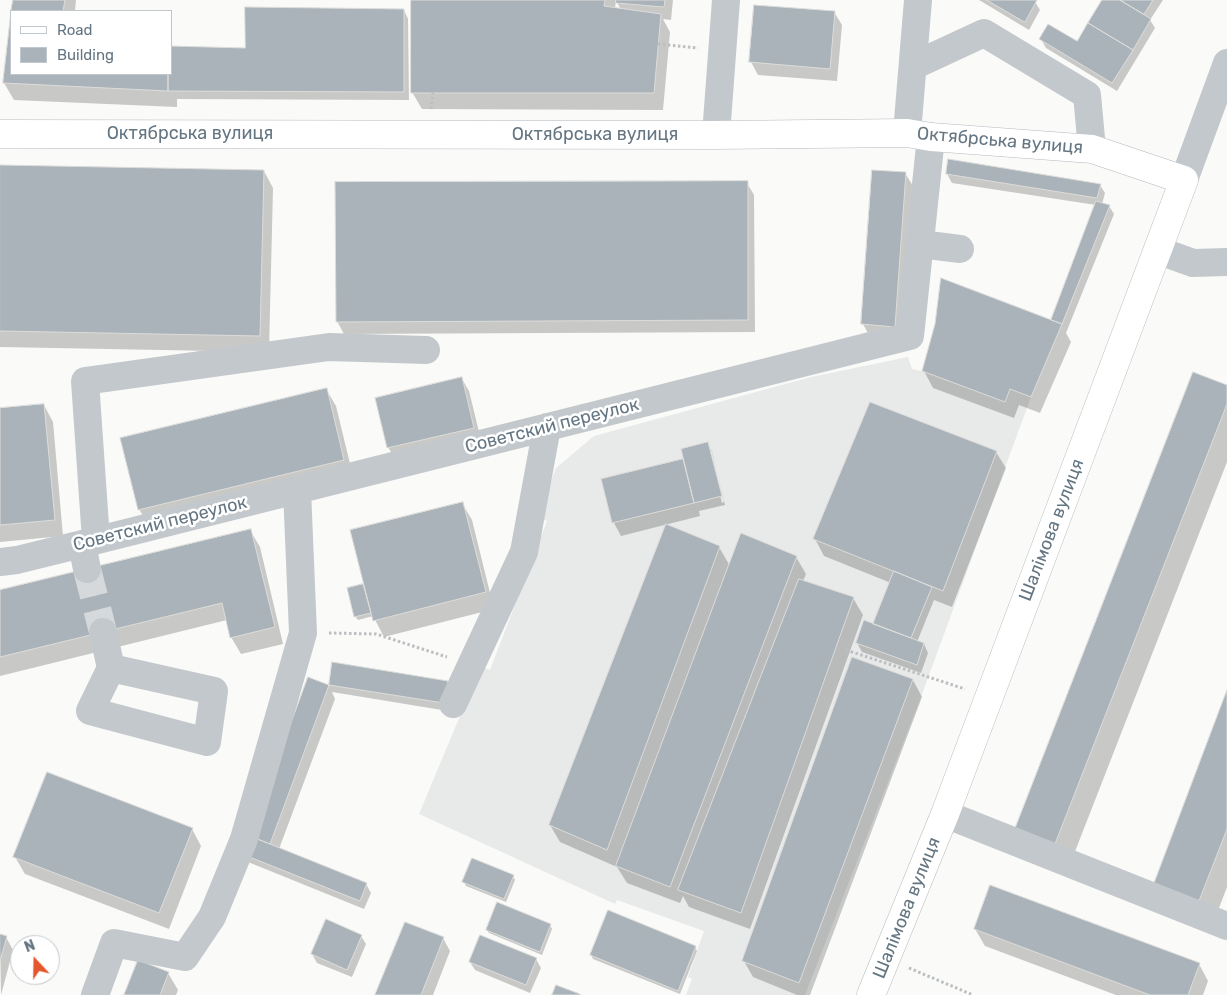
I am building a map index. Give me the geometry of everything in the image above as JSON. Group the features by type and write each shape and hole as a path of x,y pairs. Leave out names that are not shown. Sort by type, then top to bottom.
{"main road":[{"name":"Октябрська вулиця","path":"0,134 919,135 1092,149 1184,180"},
{"name":"Шалімова вулиця","path":"871,995 945,814 1184,180"}],"street":[{"path":"716,135 726,0"},
{"name":"Советский переулок","path":"0,562 88,551 298,490 910,336 920,244 919,135 913,66 918,0"},
{"path":"913,66 984,33 1087,95 1092,149"},
{"name":"Шалімова вулиця","path":"1184,180 1227,63"},
{"path":"920,244 960,249"},
{"path":"1157,250 1193,263 1227,262"},
{"path":"88,551 85,381 329,347 426,350"},
{"path":"453,704 524,552 547,427"},
{"path":"95,995 114,943 185,957 212,917 244,839 303,633 298,490"},
{"path":"103,632 111,668"},
{"path":"945,814 1227,926"}],"path":[{"path":"658,44 722,50"},
{"path":"303,633 376,634 471,665"},
{"path":"846,650 989,697"},
{"path":"886,958 972,995"}],"shaded area":[{"path":"941,278 1062,324 1031,397 921,697 805,995 686,995 692,979 688,977 704,931 617,900 615,904 419,814 460,716 478,665 490,670 547,521 537,518 556,468 594,436 811,377 908,357 912,369 922,371 935,324"}],"building":[{"path":"13,0 65,0 63,10 11,10"},
{"path":"411,0 605,0 604,6 661,14 654,93 411,93"},
{"path":"616,0 665,0 664,7 616,3"},
{"path":"987,0 1037,0 1025,22"},
{"path":"1102,0 1120,0 1151,19 1133,50 1088,23"},
{"path":"1120,0 1153,0 1144,14"},
{"path":"754,5 835,11 830,69 749,62"},
{"path":"245,7 404,9 404,92 168,91 168,75 172,75 172,46 245,48"},
{"path":"10,21 10,75 168,75 168,91 3,83"},
{"path":"1088,23 1133,50 1112,83 1039,39 1048,24 1077,41"},
{"path":"948,159 1101,184 1097,198 946,174"},
{"path":"0,165 264,170 260,336 0,331"},
{"path":"872,170 906,172 895,327 861,324"},
{"path":"748,181 748,320 336,322 335,182"},
{"path":"1096,201 1110,205 1062,324 1051,320"},
{"path":"941,278 1062,324 1031,397 1010,389 1005,402 922,371 935,324"},
{"path":"1193,372 1227,385 1227,404 1053,849 1013,834"},
{"path":"462,377 474,428 387,448 375,398"},
{"path":"327,388 344,460 138,510 120,438"},
{"path":"870,402 997,451 943,591 813,539"},
{"path":"44,404 55,520 0,525 0,408"},
{"path":"708,442 722,496 694,503 681,449"},
{"path":"683,459 694,503 612,523 601,479"},
{"path":"463,502 486,592 373,621 350,530"},
{"path":"666,524 720,546 607,850 549,825"},
{"path":"251,529 275,627 230,638 222,603 0,657 0,590"},
{"path":"741,533 797,556 670,887 616,866"},
{"path":"894,571 932,587 911,638 873,624"},
{"path":"799,579 854,597 741,913 678,890"},
{"path":"363,584 371,613 354,617 347,588"},
{"path":"864,620 924,643 917,665 856,643"},
{"path":"852,657 913,679 799,983 742,961"},
{"path":"332,662 448,681 444,703 329,685"},
{"path":"308,677 329,685 270,844 250,836"},
{"path":"1227,690 1227,829 1197,906 1152,889"},
{"path":"47,772 193,828 159,913 13,857"},
{"path":"250,836 367,883 360,901 242,854"},
{"path":"472,858 514,875 504,899 462,882"},
{"path":"990,885 1200,963 1188,995 1150,995 974,929"},
{"path":"497,902 551,924 540,952 486,930"},
{"path":"608,910 696,946 678,991 590,955"},
{"path":"326,919 362,935 347,970 311,954"},
{"path":"405,922 444,937 421,995 375,995"},
{"path":"0,934 7,936 0,961"},
{"path":"480,935 537,958 526,985 469,962"},
{"path":"138,960 169,972 160,995 124,995"},
{"path":"556,985 580,994 580,995 552,995"}],"tunnel":[{"path":"87,569 103,632"}]}
